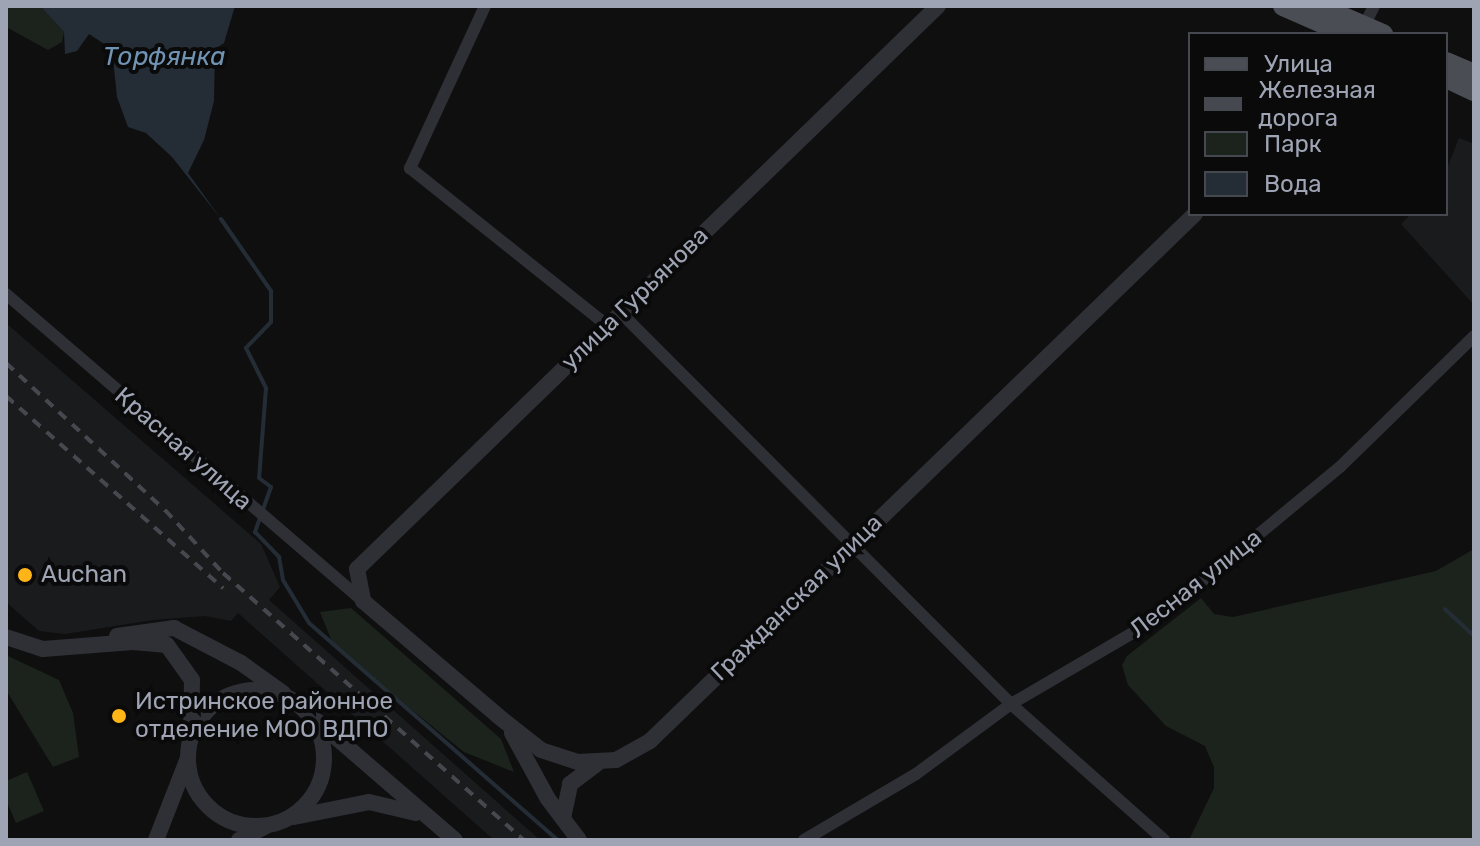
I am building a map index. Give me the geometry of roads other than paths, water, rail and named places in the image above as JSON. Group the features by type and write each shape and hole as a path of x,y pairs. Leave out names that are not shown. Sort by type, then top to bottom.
{"main road":[{"path":"1283,6 1364,32"},
{"path":"1318,6 1364,32"},
{"path":"1448,63 1474,74"},
{"path":"1448,79 1474,91"}],"street":[{"path":"485,6 410,168 607,325"},
{"name":"улица Гурьянова","path":"363,601 356,577 362,561 938,6"},
{"path":"1364,32 1374,6"},
{"name":"Гражданская улица","path":"363,601 541,750 578,762 610,760 650,741 1193,216"},
{"name":"Красная улица","path":"6,294 363,601"},
{"path":"620,312 855,543 1011,704 1164,840"},
{"name":"Лесная улица","path":"804,840 916,774 1011,704 1155,620 1341,466 1474,336"},
{"path":"6,637 43,649 174,628 241,663 291,700 455,840"},
{"path":"93,643 167,645 176,652 192,680 188,757 156,840"},
{"path":"191,738 205,713 234,694 269,691 291,700"},
{"path":"288,819 308,802 323,771 324,747 309,715"},
{"path":"498,716 579,840"},
{"path":"188,757 197,791 212,809 232,821 267,825"},
{"path":"563,818 565,795 576,775 610,760"},
{"path":"239,840 267,825 369,802 428,819"}],"water":[{"name":"Торфянка","path":"40,6 235,6 224,43 215,49 214,101 204,140 188,173 221,219 172,157 146,133 128,127 117,97 112,49 89,34 77,51 65,54 64,32"}],"waterway":[{"path":"221,219 271,291 271,322 246,348 266,388 259,478 271,487 255,532 279,557 283,580 309,623 558,840"},
{"path":"1445,609 1474,636"}],"railway":[{"path":"6,363 165,510 223,573 524,840"},
{"path":"6,396 223,588"}],"place":[{"name":"Auchan","path":"25,575"},
{"name":"Истринское районное отделение МОО ВДПО","path":"119,716"}]}
